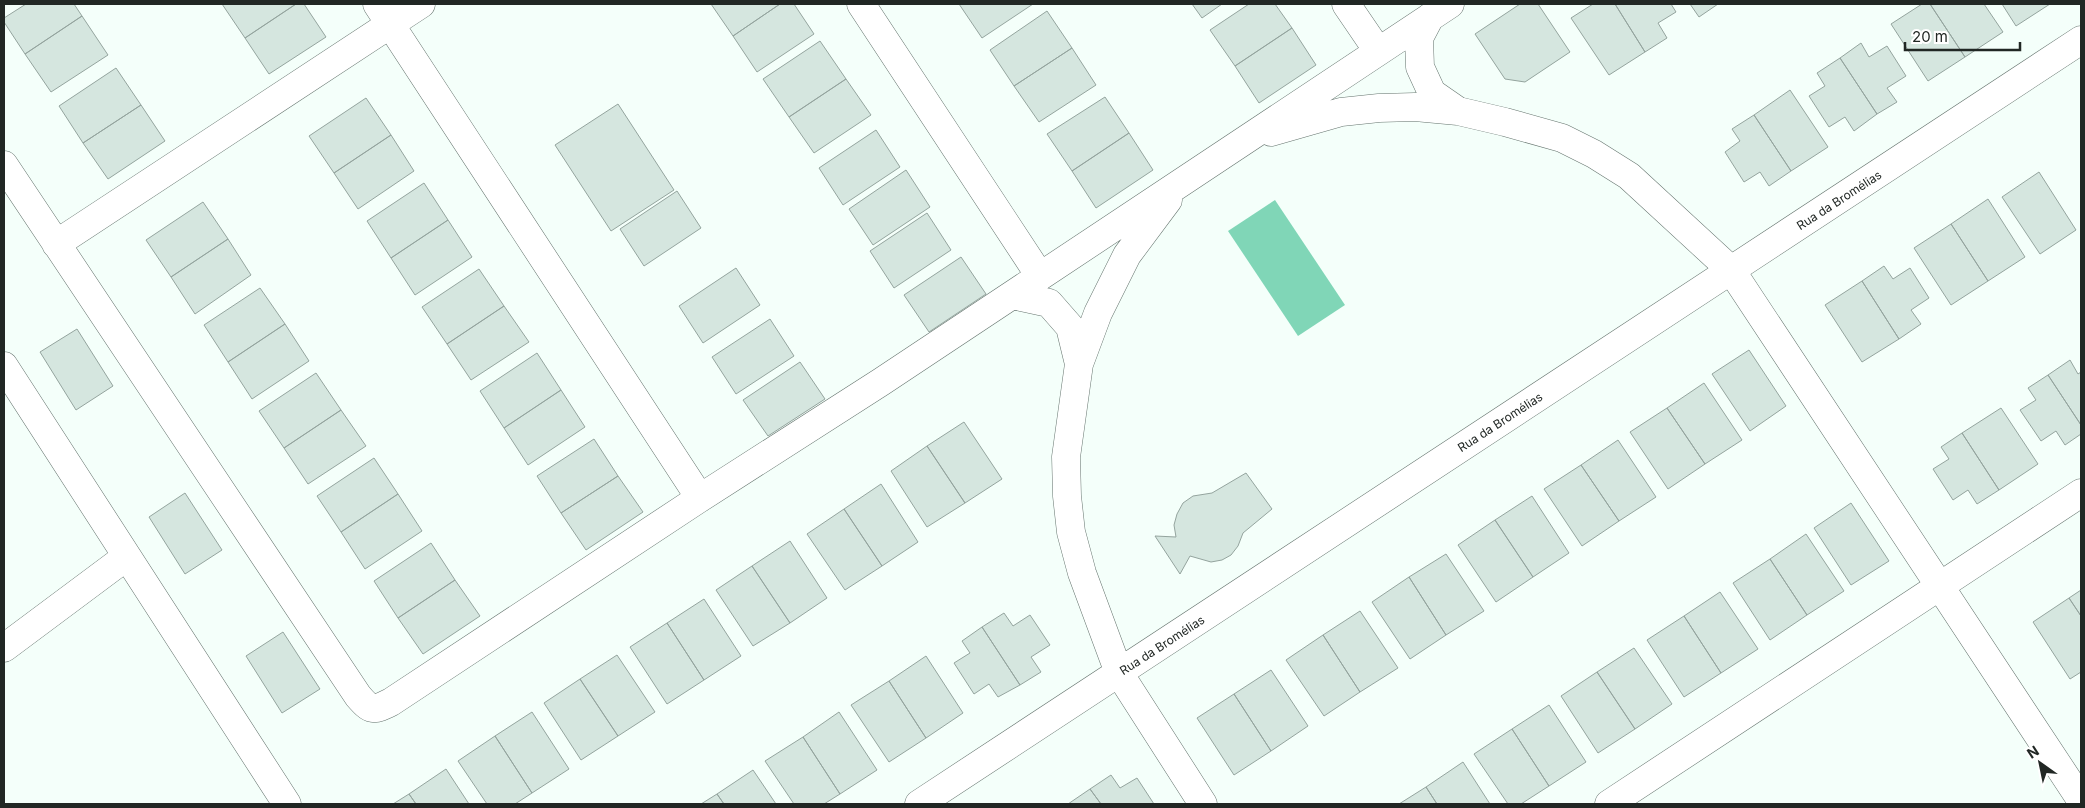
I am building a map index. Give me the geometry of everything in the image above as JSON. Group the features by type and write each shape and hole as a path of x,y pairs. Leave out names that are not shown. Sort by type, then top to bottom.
{"street":[{"path":"56,244 384,14 421,4"},
{"path":"861,4 1040,276"},
{"path":"1346,4 1378,52"},
{"path":"4,165 352,688 367,706 372,709 378,709 700,498 882,382 1440,10"},
{"path":"1440,10 1419,38 1420,68 1432,92 1458,111"},
{"path":"384,14 700,498"},
{"name":"Rua da Bromélias","path":"920,804 2081,40"},
{"path":"1242,141 1340,112 1415,107 1458,111 1562,138 1594,154 1629,176 1731,270 2081,800"},
{"path":"1183,181 1127,255 1098,313 1079,364 1066,457 1067,496 1071,532 1082,573 1119,673 1203,804"},
{"path":"1012,295 1049,303 1070,327 1079,364"},
{"path":"4,366 286,804"},
{"path":"1609,804 2081,493"},
{"path":"4,648 126,557"}],"shaded area":[{"path":"1275,200 1345,305 1298,336 1228,231"}],"building":[{"path":"26,4 74,4 82,16 25,54 4,22 4,18"},
{"path":"222,4 296,4 245,38"},
{"path":"296,4 304,4 326,37 269,74 245,38"},
{"path":"711,4 780,4 733,36"},
{"path":"780,4 794,4 814,34 757,72 733,36"},
{"path":"959,4 1033,4 982,38"},
{"path":"1192,4 1222,4 1202,18"},
{"path":"1249,4 1275,4 1292,28 1235,66 1210,30"},
{"path":"1520,4 1538,4 1570,52 1525,82 1505,79 1475,34"},
{"path":"1593,4 1615,4 1645,52 1609,75 1571,18"},
{"path":"1615,4 1671,4 1676,12 1658,23 1667,38 1645,52"},
{"path":"1690,4 1718,4 1699,17"},
{"path":"1922,4 1930,4 1965,57 1928,81 1891,24"},
{"path":"1930,4 1984,4 2003,32 1965,57"},
{"path":"2002,4 2050,4 2016,26"},
{"path":"1047,11 1072,48 1014,86 990,50"},
{"path":"82,16 108,55 51,92 25,54"},
{"path":"1292,28 1316,65 1259,103 1235,66"},
{"path":"820,41 846,79 789,117 763,79"},
{"path":"1861,43 1869,57 1887,46 1906,76 1887,88 1897,102 1877,114 1840,58"},
{"path":"1072,48 1096,85 1039,122 1014,86"},
{"path":"1840,58 1877,114 1854,131 1845,117 1829,127 1809,96 1825,86 1817,73"},
{"path":"116,68 141,105 83,143 59,106"},
{"path":"846,79 871,115 814,153 789,117"},
{"path":"1790,90 1828,147 1791,171 1754,115"},
{"path":"1105,97 1129,133 1072,171 1047,134"},
{"path":"366,98 391,135 334,173 309,136"},
{"path":"618,104 674,190 611,231 555,145"},
{"path":"141,105 165,141 108,179 83,143"},
{"path":"1754,115 1791,171 1769,186 1760,172 1744,182 1725,152 1740,141 1732,129"},
{"path":"876,130 900,167 843,205 819,168"},
{"path":"1129,133 1153,170 1096,208 1072,171"},
{"path":"391,135 414,171 358,209 334,173"},
{"path":"906,170 930,207 873,245 849,209"},
{"path":"2039,172 2076,230 2040,254 2002,197"},
{"path":"424,183 448,220 391,258 367,221"},
{"path":"677,191 701,228 644,266 620,229"},
{"path":"1988,199 2025,257 1988,281 1951,224"},
{"path":"203,202 228,239 171,277 146,240"},
{"path":"927,213 951,250 894,288 870,251"},
{"path":"448,220 472,257 415,295 391,258"},
{"path":"1951,224 1988,281 1951,305 1914,248"},
{"path":"228,239 251,275 195,314 171,277"},
{"path":"961,257 986,294 929,332 904,295"},
{"path":"1884,266 1893,279 1910,268 1929,298 1911,310 1921,324 1899,339 1862,281"},
{"path":"736,268 760,305 703,343 679,306"},
{"path":"479,269 504,306 447,344 422,307"},
{"path":"1862,281 1899,339 1862,362 1825,305"},
{"path":"260,288 285,324 228,362 204,325"},
{"path":"504,306 529,342 471,380 447,344"},
{"path":"770,319 794,356 736,394 712,357"},
{"path":"285,324 309,361 252,399 228,362"},
{"path":"77,329 113,386 76,410 40,352"},
{"path":"1749,350 1786,406 1750,431 1712,374"},
{"path":"537,353 561,390 504,428 480,391"},
{"path":"2070,360 2078,374 2081,372 2081,425 2048,375"},
{"path":"800,362 825,399 768,436 743,400"},
{"path":"316,373 341,410 284,448 259,411"},
{"path":"2048,375 2081,425 2081,434 2065,445 2056,431 2041,441 2020,410 2036,400 2028,388"},
{"path":"1704,383 1742,440 1705,464 1667,408"},
{"path":"561,390 585,427 528,465 504,428"},
{"path":"1667,408 1705,464 1668,489 1630,432"},
{"path":"2001,408 2038,464 1999,490 1962,433"},
{"path":"341,410 366,446 308,484 284,448"},
{"path":"964,422 1002,479 965,503 927,446"},
{"path":"1962,433 1999,490 1977,504 1968,490 1953,500 1933,469 1949,459 1941,447"},
{"path":"594,439 618,476 561,513 537,476"},
{"path":"1618,440 1656,497 1619,521 1581,465"},
{"path":"927,446 965,503 927,527 891,471"},
{"path":"374,458 398,494 341,532 317,496"},
{"path":"1581,465 1619,521 1582,546 1544,489"},
{"path":"1246,473 1272,509 1243,533 1238,546 1231,555 1222,560 1211,562 1190,556 1180,574 1155,536 1176,537 1174,525 1183,503 1193,496 1212,493"},
{"path":"618,476 643,512 586,550 561,513"},
{"path":"881,484 918,542 882,566 844,509"},
{"path":"185,493 222,550 185,574 149,517"},
{"path":"398,494 422,531 365,569 341,532"},
{"path":"1532,496 1569,553 1533,577 1495,520"},
{"path":"1851,503 1889,561 1851,585 1814,528"},
{"path":"844,509 882,566 845,590 807,534"},
{"path":"1495,520 1533,577 1496,602 1458,545"},
{"path":"1806,534 1844,591 1807,615 1770,559"},
{"path":"790,541 827,598 790,623 752,566"},
{"path":"431,543 455,580 398,618 374,581"},
{"path":"1446,554 1484,611 1446,635 1409,577"},
{"path":"1770,559 1807,615 1770,640 1733,583"},
{"path":"752,566 790,623 753,646 716,590"},
{"path":"1409,577 1446,635 1410,659 1372,602"},
{"path":"455,580 480,616 423,654 398,618"},
{"path":"2081,590 2081,616 2069,598"},
{"path":"1720,592 1758,649 1721,673 1684,616"},
{"path":"2069,598 2081,616 2081,672 2070,679 2033,622"},
{"path":"704,599 741,656 704,680 667,623"},
{"path":"1360,611 1398,668 1360,692 1323,635"},
{"path":"1004,613 1013,626 1030,615 1050,645 1031,657 1041,672 1020,685 982,627"},
{"path":"1684,616 1721,673 1684,697 1647,640"},
{"path":"667,623 704,680 667,704 630,647"},
{"path":"982,627 1020,685 998,697 989,684 974,694 954,663 970,653 962,641"},
{"path":"283,632 320,689 282,713 246,656"},
{"path":"1323,635 1360,692 1324,716 1286,660"},
{"path":"1634,648 1672,704 1635,729 1597,672"},
{"path":"617,655 655,712 618,736 580,679"},
{"path":"926,656 963,713 926,738 889,681"},
{"path":"1271,670 1308,726 1271,751 1234,694"},
{"path":"1597,672 1635,729 1598,753 1561,696"},
{"path":"580,679 618,736 581,760 544,703"},
{"path":"889,681 926,738 889,762 851,705"},
{"path":"1234,694 1271,751 1234,775 1197,718"},
{"path":"1549,705 1586,762 1549,786 1512,729"},
{"path":"532,712 569,769 532,793 495,736"},
{"path":"839,712 877,770 840,794 803,737"},
{"path":"1512,729 1549,786 1521,804 1508,804 1474,754"},
{"path":"495,736 532,793 515,804 487,804 458,761"},
{"path":"803,737 840,794 824,804 794,804 765,761"},
{"path":"1463,762 1490,804 1437,804 1426,787"},
{"path":"446,769 469,804 416,804 409,794"},
{"path":"753,770 776,804 724,804 717,794"},
{"path":"1111,775 1120,788 1137,778 1154,804 1101,804 1090,789"},
{"path":"1426,787 1437,804 1399,804"},
{"path":"1090,789 1101,804 1068,804"},
{"path":"409,794 416,804 393,804"},
{"path":"717,794 724,804 701,804"}]}
